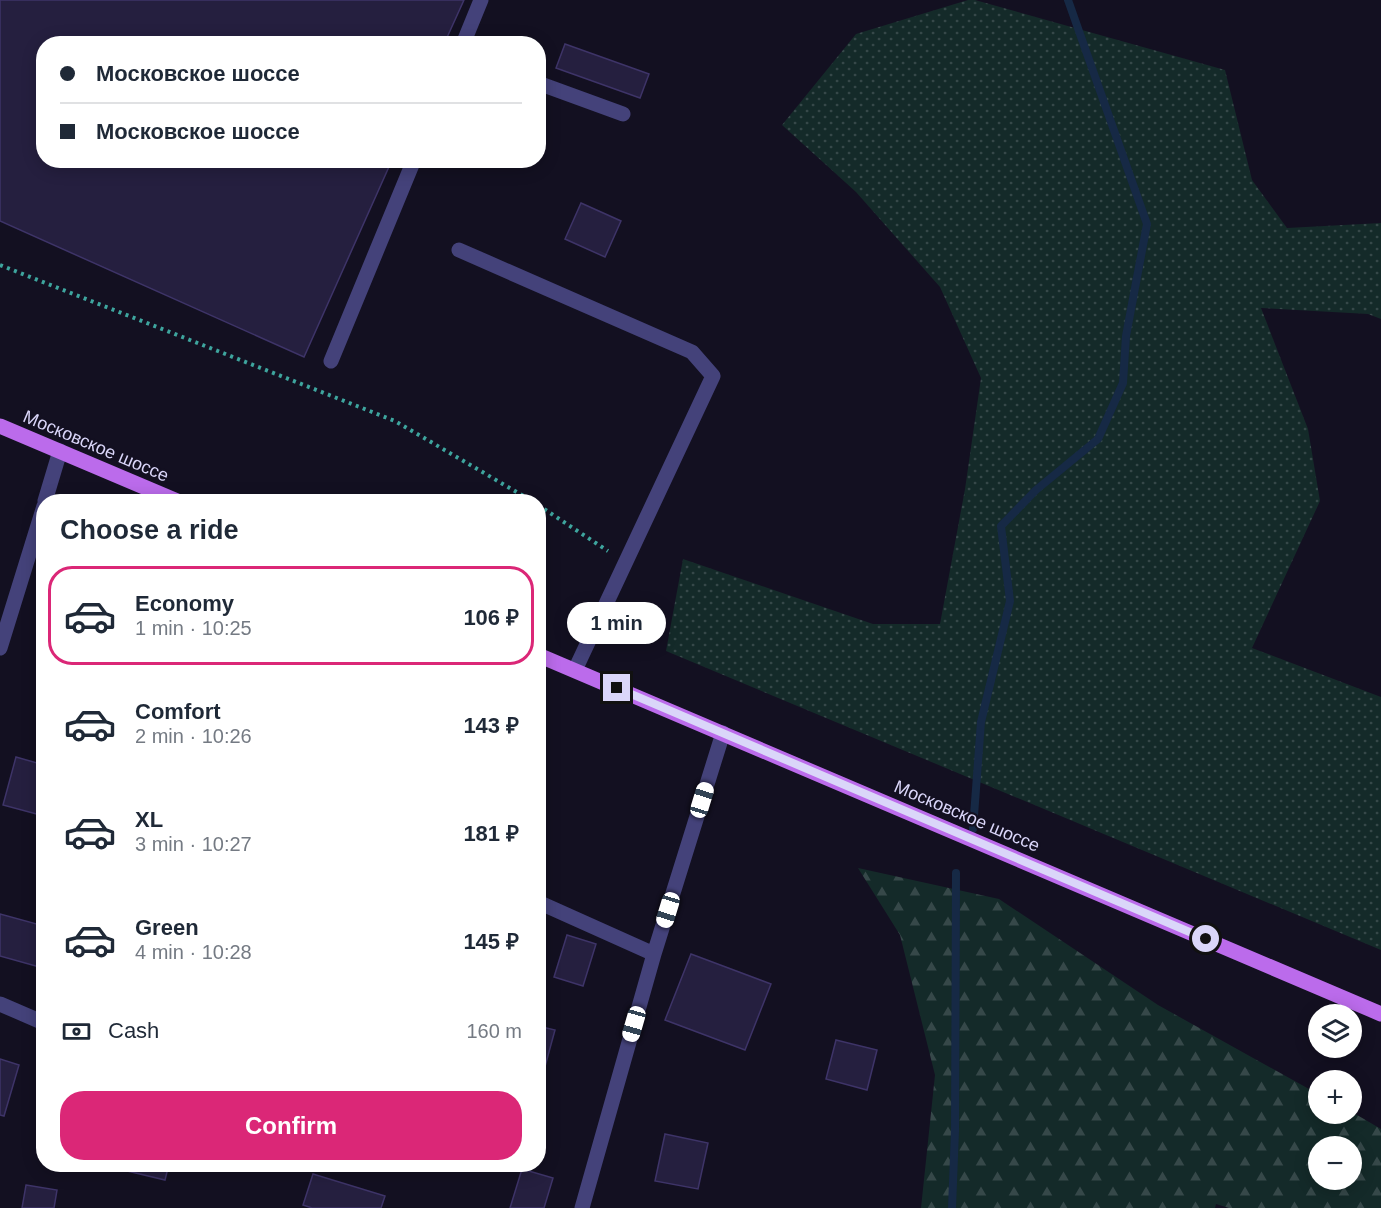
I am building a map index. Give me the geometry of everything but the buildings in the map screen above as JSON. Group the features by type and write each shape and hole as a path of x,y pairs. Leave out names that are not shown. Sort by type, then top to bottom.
{"main road":[{"name":"Московское шоссе","path":"0,426 160,494"},
{"name":"Московское шоссе","path":"546,658 1381,1014"}],"street":[{"path":"466,36 481,0"},
{"path":"546,86 623,114"},
{"path":"332,361 411,168"},
{"path":"459,250 692,352 713,376 575,670"},
{"path":"47,494 60,452"},
{"path":"0,648 36,532"},
{"path":"582,1208 654,954 723,733"},
{"path":"546,906 654,954"},
{"path":"0,1004 36,1020"}],"path":[{"path":"0,265 395,421 520,494"},
{"path":"546,510 596,542 625,564"}],"green space":[{"path":"968,0 975,0 1225,70 1252,180 1287,228 1381,223 1381,319 1368,314 1261,308 1308,429 1320,501 1252,648 1381,697 1381,950 666,651 683,559 873,624 940,624 965,489 981,378 940,287 856,192 782,125 856,34"},
{"path":"858,868 999,899 1158,1005 1308,1088 1308,1124 1362,1124 1362,1118 1381,1129 1381,1208 1229,1208 1216,1204 1215,1208 921,1208 935,1075 900,935"}],"waterway":[{"path":"973,829 981,722 1010,601 1001,526 1036,490 1098,439 1123,383 1126,336 1147,224 1068,0"},
{"path":"952,1208 955,1131 956,873"}],"route":[{"path":"617,688 1206,939"}]}
